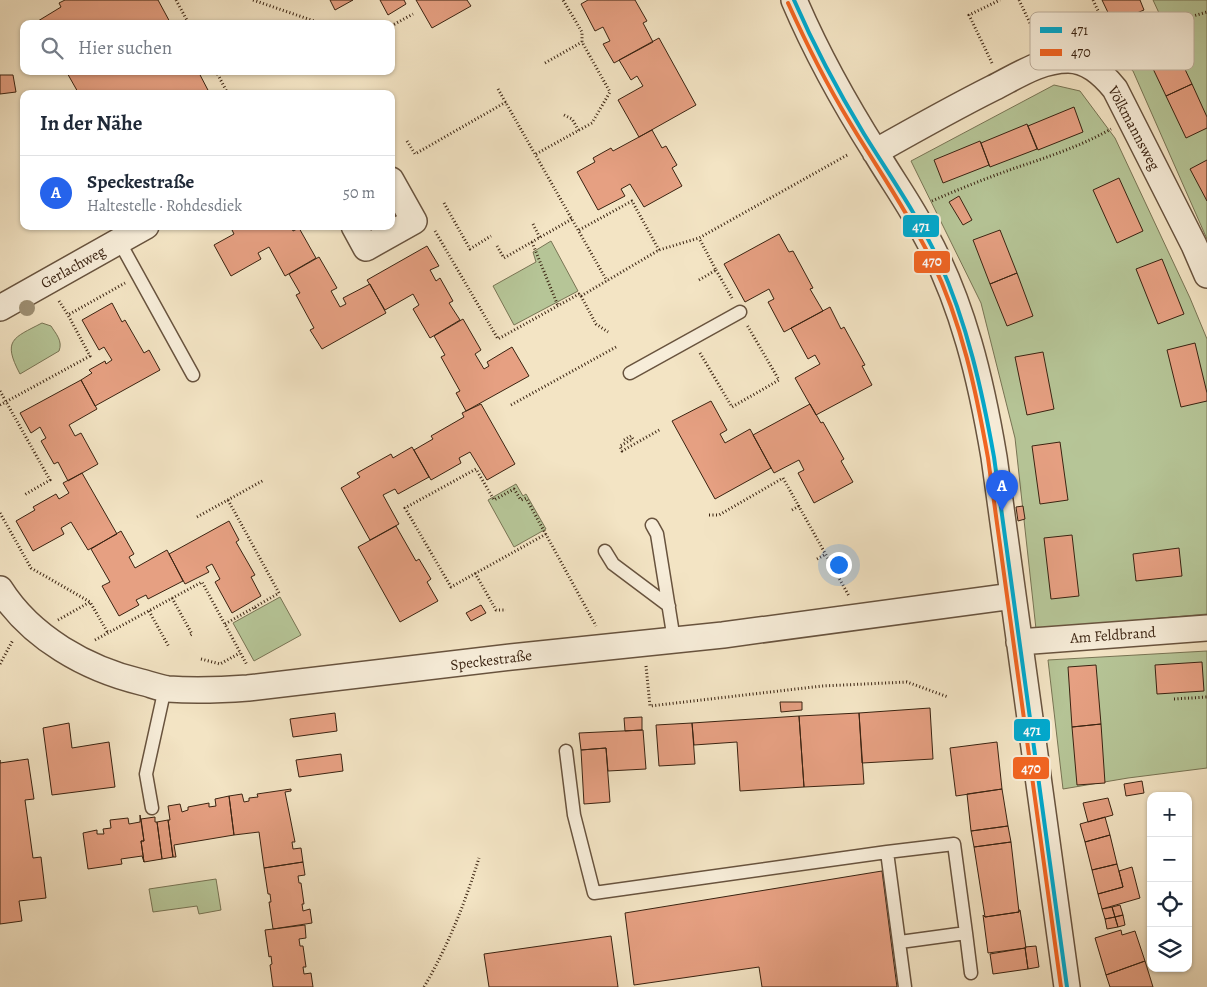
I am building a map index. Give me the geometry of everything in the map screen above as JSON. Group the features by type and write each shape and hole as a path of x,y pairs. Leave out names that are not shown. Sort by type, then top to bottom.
{"street":[{"path":"794,0 835,85 911,210 942,268 961,315 984,396 1014,596 1067,987"},
{"name":"Völkmannsweg","path":"872,147 1030,69"},
{"name":"Völkmannsweg","path":"1096,70 1103,75 1115,89 1194,245 1207,275"},
{"path":"356,230 366,248 414,221 395,187"},
{"name":"Gerlachweg","path":"0,308 139,230"},
{"name":"Speckestraße","path":"0,590 24,620 56,645 87,664 120,677 165,688 209,691 723,635 1014,596"},
{"name":"Am Feldbrand","path":"1019,642 1207,628"}],"lane":[{"path":"119,241 193,375"},
{"path":"630,373 740,312"},
{"path":"652,525 657,534 674,640"},
{"path":"605,551 613,564 669,606"},
{"path":"152,808 146,774 165,688"},
{"path":"566,751 574,815 594,893 954,844 971,973"},
{"path":"887,852 906,987"},
{"path":"900,942 966,933"}],"path":[{"path":"176,0 187,20"},
{"path":"253,0 311,20"},
{"path":"536,154 592,123 610,92 582,42 582,32 562,0"},
{"path":"1000,0 969,15 1002,84"},
{"path":"1019,0 1030,23"},
{"path":"1093,0 1099,12"},
{"path":"1194,16 1207,12"},
{"path":"395,24 413,14"},
{"path":"545,63 582,42"},
{"path":"218,75 226,90"},
{"path":"498,89 607,282"},
{"path":"407,141 415,154 506,102"},
{"path":"564,115 572,119 579,131"},
{"path":"911,210 966,186 1067,150 1095,138 1130,118"},
{"path":"431,226 498,339 579,294 581,296 607,282 658,250 698,238 872,147"},
{"path":"579,230 632,201 658,250"},
{"path":"444,203 470,248 491,236"},
{"path":"497,246 504,258 572,219"},
{"path":"533,224 540,238"},
{"path":"692,338 732,407 779,380 698,238"},
{"path":"532,242 558,306"},
{"path":"698,280 716,270"},
{"path":"0,405 90,356 68,316 138,275"},
{"path":"581,296 596,324 608,332"},
{"path":"511,405 616,347"},
{"path":"0,391 50,480 24,495"},
{"path":"624,440 632,436 633,439 620,446 622,451 661,429"},
{"path":"546,534 450,587 405,508 476,468 494,500 514,489 521,500 526,498 546,534 564,568 597,627"},
{"path":"709,515 719,515 784,478 850,597"},
{"path":"197,517 264,480"},
{"path":"225,624 256,609 279,594 228,500"},
{"path":"792,510 799,506"},
{"path":"0,513 31,568 90,602 108,633"},
{"path":"817,559 826,554"},
{"path":"559,571 564,568"},
{"path":"475,573 496,610 506,610"},
{"path":"71,654 202,582 259,687"},
{"path":"172,598 192,634 189,636"},
{"path":"38,631 90,602"},
{"path":"149,611 169,647"},
{"path":"644,643 650,706 822,686 907,682 948,697"},
{"path":"202,659 220,664 240,653"},
{"path":"1174,699 1207,696"},
{"path":"424,987 443,955 471,885 479,858"}],"green space":[{"path":"1153,0 1207,0 1207,239 1132,70 1194,70 1194,12 1159,12"},
{"path":"1054,85 1080,91 1115,138 1190,298 1207,339 1207,614 1036,629 1015,438 981,303 911,161"},
{"path":"551,241 578,291 514,325 493,286 536,262 533,252"},
{"path":"42,323 51,326 57,335 60,341 59,351 20,374 12,354 11,347 13,341"},
{"path":"516,484 523,496 526,494 546,529 514,547 488,500"},
{"path":"280,597 301,635 254,661 233,623"},
{"path":"1207,651 1207,768 1128,778 1063,789 1048,660"},
{"path":"216,879 221,910 199,914 197,906 153,912 149,889"}],"building":[{"path":"65,0 158,0 169,20 40,20 61,7 59,3"},
{"path":"330,0 353,0 335,10"},
{"path":"380,0 404,0 406,4 388,15"},
{"path":"416,0 467,0 471,6 432,28"},
{"path":"588,0 635,0 647,21 643,23 653,42 614,63 603,44 610,41 603,27 595,31 581,4"},
{"path":"1102,0 1140,0 1144,10 1139,12 1108,12"},
{"path":"659,38 696,105 639,137 618,100 643,86 637,76 631,80 619,60"},
{"path":"1154,70 1185,70 1192,84 1166,96"},
{"path":"0,75 13,75 16,92 0,94"},
{"path":"68,75 200,75 208,90 77,90"},
{"path":"1192,84 1207,117 1207,128 1186,138 1166,96"},
{"path":"1074,107 1083,132 1038,150 1028,126"},
{"path":"1027,124 1037,149 990,167 981,143"},
{"path":"652,130 662,148 666,146 677,165 672,168 682,186 644,207 630,184 621,189 625,196 598,210 577,172 595,162 593,158 611,148 613,151"},
{"path":"980,141 989,165 943,183 934,160"},
{"path":"1207,160 1207,201 1190,169"},
{"path":"1119,178 1143,231 1117,243 1093,190"},
{"path":"959,196 972,220 963,225 949,202"},
{"path":"232,230 300,230 316,258 285,276 269,247 258,253 261,259 231,276 214,245 234,234"},
{"path":"1000,230 1017,273 990,284 973,240"},
{"path":"779,234 789,252 793,251 813,288 810,289 823,311 784,332 768,302 774,299 769,289 745,302 724,264"},
{"path":"427,246 439,266 430,270 436,281 440,278 453,301 449,303 460,320 430,338 413,309 419,305 413,294 385,310 367,280"},
{"path":"319,257 337,288 331,291 340,307 346,304 343,298 370,284 386,313 322,349 310,330 314,328 296,295 300,293 289,274"},
{"path":"1162,259 1184,314 1158,324 1136,269"},
{"path":"1017,273 1033,316 1007,326 990,284"},
{"path":"112,303 122,322 125,320 144,353 149,350 160,370 95,406 81,380 92,373 89,370 105,361 106,364 112,360 104,347 99,350 82,320"},
{"path":"830,307 841,329 844,327 865,365 862,366 872,385 816,415 795,378 820,364 815,355 808,359 791,328"},
{"path":"463,319 481,350 475,354 484,369 489,366 487,362 512,347 529,376 466,411 456,393 460,391 441,357 445,355 434,336"},
{"path":"1195,343 1207,393 1207,401 1181,407 1167,350"},
{"path":"1043,352 1054,409 1027,415 1015,357"},
{"path":"81,380 97,409 69,425 75,436 81,433 98,464 68,481 58,462 54,464 41,441 46,438 40,427 31,433 20,413"},
{"path":"711,401 727,430 720,434 725,443 750,429 771,468 715,499 672,421"},
{"path":"481,404 515,464 487,480 470,452 459,458 461,463 431,480 414,450 433,439 431,436 464,417 462,413"},
{"path":"810,404 821,423 823,422 844,459 841,461 853,482 814,503 798,473 804,470 799,460 774,473 753,435"},
{"path":"1060,442 1068,500 1040,504 1032,446"},
{"path":"412,447 429,477 398,494 395,489 383,495 399,524 370,540 341,488 360,477 357,473 391,454 393,458"},
{"path":"82,473 117,534 88,550 71,522 61,528 64,534 33,551 16,521 35,510 33,507 56,494 59,499 69,493 63,483"},
{"path":"1023,506 1025,519 1018,521 1016,507"},
{"path":"229,521 239,540 236,542 255,575 251,577 261,596 232,613 215,582 220,579 212,564 206,567 209,572 185,584 169,554"},
{"path":"396,526 416,561 419,559 431,579 427,582 438,601 400,622 358,547"},
{"path":"121,531 134,554 129,557 135,568 167,550 183,581 148,599 146,595 136,600 139,605 119,616 102,586 110,582 91,549"},
{"path":"1072,535 1079,596 1051,599 1044,538"},
{"path":"1179,548 1182,576 1136,581 1133,554"},
{"path":"481,605 486,613 471,621 466,613"},
{"path":"1202,662 1204,691 1157,694 1155,665"},
{"path":"1096,665 1101,724 1072,727 1068,667"},
{"path":"780,702 802,702 802,710 781,712"},
{"path":"930,708 933,759 862,763 859,713"},
{"path":"335,713 337,731 293,737 290,719"},
{"path":"859,713 864,784 804,787 799,716"},
{"path":"799,716 804,787 740,791 737,742 694,745 692,723"},
{"path":"642,717 642,730 625,731 624,718"},
{"path":"69,723 72,748 109,742 115,787 52,795 43,728"},
{"path":"692,723 695,764 659,766 656,725"},
{"path":"1101,724 1105,783 1077,785 1072,727"},
{"path":"643,730 646,769 608,771 606,748 581,750 579,733"},
{"path":"997,742 1002,789 956,796 950,748"},
{"path":"606,748 610,802 584,804 581,750"},
{"path":"341,754 343,771 299,777 296,760"},
{"path":"28,759 34,799 25,800 33,858 41,857 46,898 19,901 22,921 0,924 0,763"},
{"path":"1142,781 1144,793 1126,796 1124,784"},
{"path":"291,789 291,791 285,792 295,842 292,842 293,849 301,848 303,862 264,868 259,832 234,835 229,796 242,794 244,802 249,801 249,798 258,797 257,794"},
{"path":"1002,789 1008,826 971,831 967,794"},
{"path":"229,796 234,835 174,845 176,857 173,857 168,806 180,804 182,812 188,810 188,807 209,803 209,807 216,806 215,799"},
{"path":"1108,798 1113,815 1088,822 1083,803"},
{"path":"140,815 144,841 141,841 144,862 142,856 121,859 122,864 88,869 83,833 97,830 97,834 104,834 103,829 111,828 110,820 128,818 129,824 140,822"},
{"path":"155,817 162,859 144,862 141,841 144,841 141,819"},
{"path":"1105,817 1110,835 1085,842 1080,824"},
{"path":"168,820 173,857 162,859 157,822"},
{"path":"1008,826 1011,842 974,847 971,831"},
{"path":"1110,835 1117,864 1092,870 1085,842"},
{"path":"1011,842 1019,912 985,917 974,847"},
{"path":"303,862 305,875 298,876 304,904 302,904 303,911 310,909 312,923 273,929 269,902 271,902 270,894 268,894 264,868"},
{"path":"1117,864 1123,887 1098,894 1092,870"},
{"path":"1132,867 1140,898 1102,909 1098,894 1123,887 1119,871"},
{"path":"882,871 897,987 762,987 759,967 634,985 625,913"},
{"path":"1120,905 1123,915 1115,917 1112,907"},
{"path":"1112,907 1115,917 1105,919 1102,909"},
{"path":"1019,910 1026,948 988,953 983,915 985,917 1019,912"},
{"path":"1123,915 1125,925 1118,927 1115,917"},
{"path":"1115,917 1118,927 1107,929 1105,919"},
{"path":"305,925 306,938 299,939 300,946 303,946 306,967 303,967 304,974 311,973 313,987 273,987 270,965 272,964 271,956 269,957 265,930"},
{"path":"1121,930 1122,935 1135,931 1145,961 1106,975 1095,938"},
{"path":"611,936 618,987 489,987 484,954"},
{"path":"1036,946 1039,967 1028,969 1025,947"},
{"path":"1025,948 1028,969 993,974 990,954"},
{"path":"1145,961 1153,987 1110,987 1106,975"}],"transit line":[{"name":"471","path":"794,0 818,51 845,101 931,244 949,284 966,333 994,457 1067,987"},
{"name":"470","path":"788,3 832,92 923,243 943,285 967,358 988,458 1061,987"}],"place":[{"name":"Speckestraße","path":"1002,511"}]}
